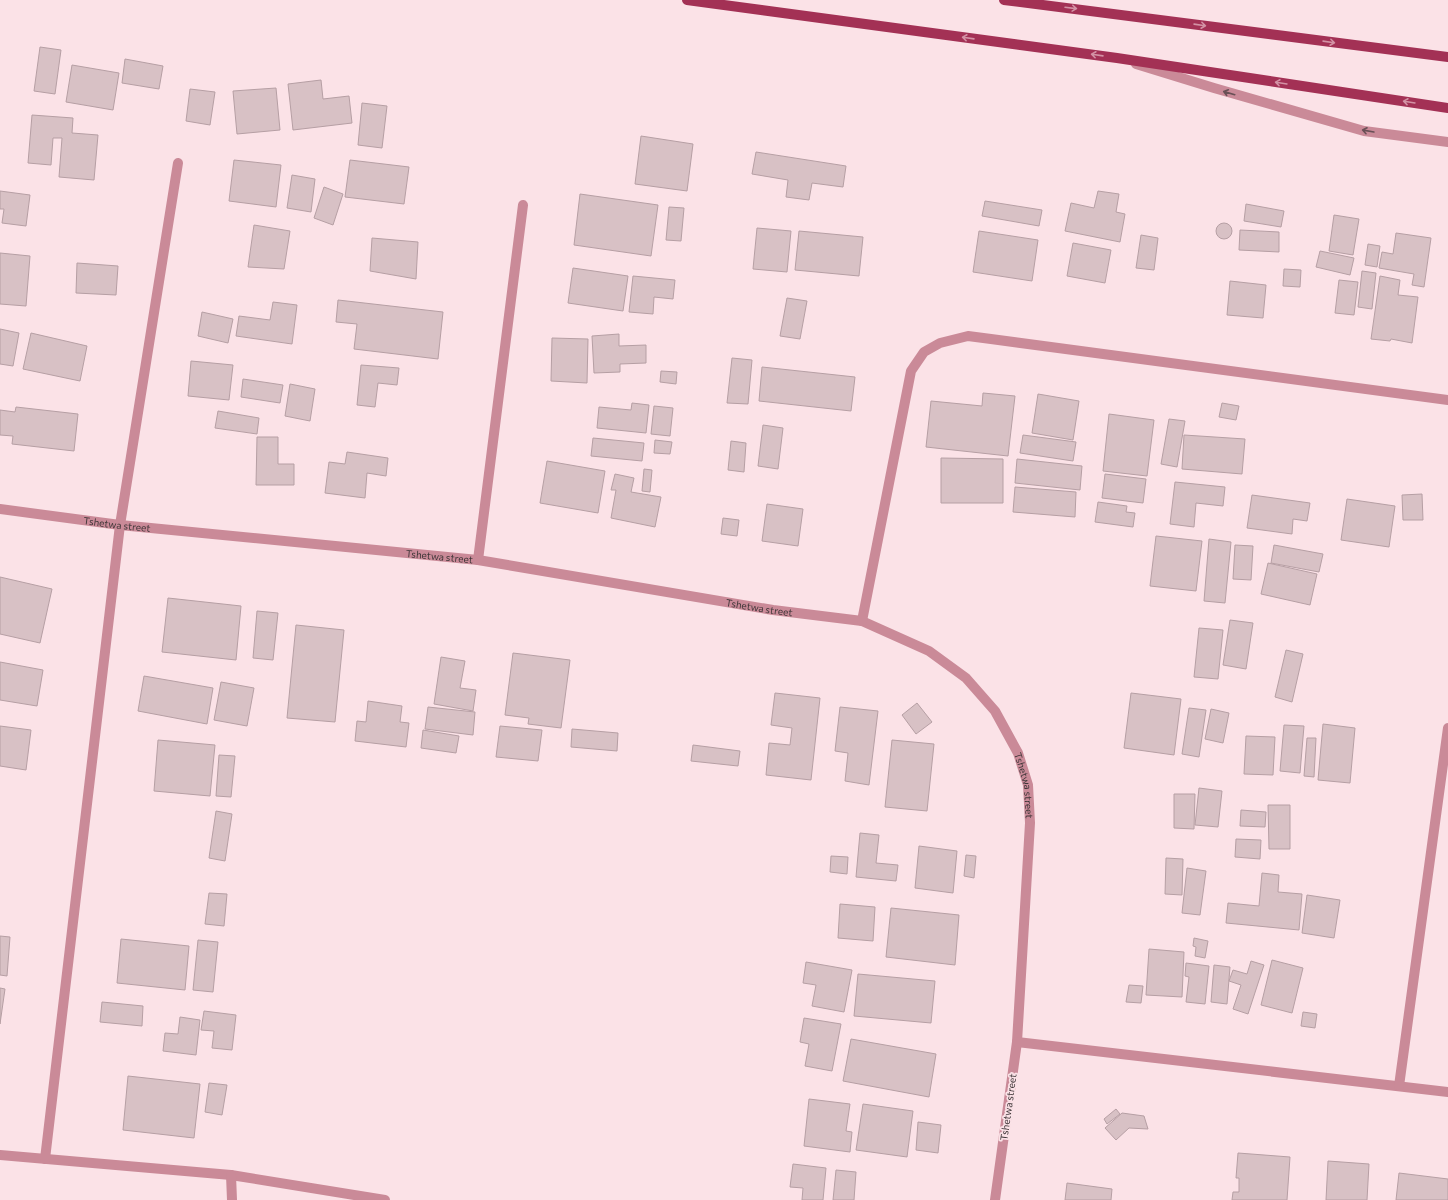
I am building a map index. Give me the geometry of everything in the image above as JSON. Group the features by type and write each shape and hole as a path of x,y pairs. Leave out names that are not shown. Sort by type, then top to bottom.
{"main road":[{"path":"687,0 1117,58 1448,108"},
{"path":"1004,0 1448,57"}],"street":[{"path":"1117,58 1214,88 1364,131 1448,142"},
{"path":"45,1159 120,524 178,164"},
{"path":"478,560 523,205"},
{"path":"862,621 911,371 924,352 940,343 968,336 1448,400"},
{"name":"Tshetwa street","path":"0,509 120,524 478,560 773,610 862,621 929,651 966,678 995,711 1018,753 1028,785 1030,823 1017,1042 995,1200"},
{"path":"1399,1086 1448,734"},
{"path":"1017,1042 1448,1092"},
{"path":"0,1155 232,1175 385,1200"},
{"path":"232,1175 232,1200"}],"building":[{"path":"40,47 61,50 55,94 34,91"},
{"path":"125,59 163,66 159,89 122,83"},
{"path":"72,65 119,73 113,110 66,102"},
{"path":"321,80 323,99 349,96 352,123 293,130 288,84"},
{"path":"276,88 280,130 237,134 233,91"},
{"path":"190,89 215,92 210,125 186,121"},
{"path":"362,103 387,106 382,148 358,145"},
{"path":"32,115 73,118 72,133 98,135 94,180 59,177 62,138 53,138 51,165 28,163"},
{"path":"641,136 693,144 687,191 635,184"},
{"path":"756,152 846,166 843,187 812,183 809,200 786,197 788,180 752,174"},
{"path":"234,160 281,165 276,207 229,201"},
{"path":"350,160 409,167 404,204 345,197"},
{"path":"292,175 315,179 311,212 287,208"},
{"path":"324,187 343,194 333,225 314,218"},
{"path":"0,191 30,195 26,226 2,223 4,209 0,209"},
{"path":"1098,191 1119,194 1116,212 1125,214 1120,242 1065,231 1071,203 1094,208"},
{"path":"580,194 658,205 651,256 574,245"},
{"path":"985,201 1042,210 1039,226 982,216"},
{"path":"1246,204 1284,211 1281,227 1244,221"},
{"path":"669,207 684,208 681,241 666,240"},
{"path":"1334,215 1359,219 1353,255 1329,251"},
{"path":"1221,223 1227,223 1232,228 1230,237 1227,239 1221,239 1216,234 1216,228"},
{"path":"254,225 290,231 284,269 248,267"},
{"path":"757,228 791,231 787,272 753,269"},
{"path":"1240,230 1279,232 1279,252 1239,250"},
{"path":"799,231 863,237 859,276 795,270"},
{"path":"979,231 1038,240 1032,281 973,272"},
{"path":"1396,233 1431,238 1424,287 1412,285 1414,274 1379,268 1382,252 1393,254"},
{"path":"1141,235 1158,238 1154,270 1136,268"},
{"path":"372,238 418,242 416,279 370,271"},
{"path":"1073,243 1111,250 1105,283 1067,276"},
{"path":"1368,244 1380,246 1377,267 1365,265"},
{"path":"1320,251 1354,258 1350,275 1316,267"},
{"path":"0,253 30,256 26,306 0,304"},
{"path":"77,263 118,266 116,295 76,293"},
{"path":"573,268 628,276 623,311 568,303"},
{"path":"1284,269 1301,270 1300,287 1283,286"},
{"path":"1362,271 1376,273 1372,309 1358,307"},
{"path":"633,276 675,280 673,299 654,297 653,314 629,312"},
{"path":"1380,276 1400,280 1398,295 1418,297 1412,343 1391,339 1390,341 1371,339"},
{"path":"1339,280 1358,282 1354,315 1335,313"},
{"path":"1230,281 1266,285 1263,318 1227,315"},
{"path":"787,298 807,301 800,339 780,336"},
{"path":"338,300 443,312 438,359 354,349 357,324 336,322"},
{"path":"273,302 297,305 292,344 236,336 239,316 270,320"},
{"path":"202,312 233,319 228,343 198,336"},
{"path":"0,329 19,333 13,366 0,364"},
{"path":"31,333 87,346 80,381 23,369"},
{"path":"619,334 619,346 646,345 646,363 620,364 620,372 594,373 592,336"},
{"path":"552,338 588,339 587,383 551,381"},
{"path":"732,358 752,360 748,404 727,403"},
{"path":"191,361 233,365 229,400 188,396"},
{"path":"361,365 399,368 397,385 378,383 375,407 357,405"},
{"path":"762,367 855,377 851,411 759,401"},
{"path":"661,371 677,372 676,384 660,382"},
{"path":"243,379 283,385 280,403 241,397"},
{"path":"290,384 315,389 310,421 285,416"},
{"path":"983,393 1015,396 1008,456 926,447 931,401 982,406"},
{"path":"1038,394 1079,401 1073,440 1032,433"},
{"path":"632,403 649,405 646,433 597,428 599,407 631,410"},
{"path":"1222,403 1239,406 1236,420 1219,417"},
{"path":"654,406 673,408 670,436 651,434"},
{"path":"16,407 78,414 74,451 12,444 13,436 0,435 0,410 15,412"},
{"path":"218,411 259,418 257,434 215,428"},
{"path":"1109,414 1154,420 1147,476 1103,471"},
{"path":"1169,419 1185,421 1177,467 1161,464"},
{"path":"763,425 783,428 778,469 758,466"},
{"path":"1023,435 1076,442 1073,461 1020,453"},
{"path":"1184,435 1245,439 1242,474 1182,469"},
{"path":"257,437 278,437 278,464 294,464 294,485 256,485"},
{"path":"593,438 644,443 642,461 591,456"},
{"path":"655,440 672,442 670,454 654,453"},
{"path":"731,441 746,443 744,472 728,470"},
{"path":"347,452 388,458 386,476 367,473 365,498 325,493 329,462 345,464"},
{"path":"941,458 1003,459 1003,503 941,503"},
{"path":"1017,459 1082,466 1080,490 1015,483"},
{"path":"547,461 605,471 598,513 540,503"},
{"path":"644,469 652,470 650,492 642,491"},
{"path":"615,474 634,478 631,492 661,497 655,527 611,518 616,490 611,490"},
{"path":"1105,474 1146,479 1143,503 1102,498"},
{"path":"1175,482 1225,487 1223,506 1196,503 1194,527 1170,524"},
{"path":"1015,487 1076,492 1075,517 1013,512"},
{"path":"1422,494 1423,520 1403,520 1402,495"},
{"path":"1252,495 1310,503 1307,521 1293,519 1292,534 1247,528"},
{"path":"1347,499 1395,506 1389,547 1341,540"},
{"path":"1098,502 1127,506 1126,512 1135,513 1133,527 1095,522"},
{"path":"767,504 803,509 798,546 762,541"},
{"path":"723,518 739,520 737,536 721,534"},
{"path":"1156,536 1202,541 1196,591 1150,586"},
{"path":"1209,539 1231,542 1225,603 1204,601"},
{"path":"1235,545 1253,546 1251,580 1233,579"},
{"path":"1274,545 1323,554 1319,572 1271,563"},
{"path":"1268,563 1317,574 1310,605 1261,594"},
{"path":"0,577 52,589 40,643 0,634"},
{"path":"168,598 241,606 236,660 162,652"},
{"path":"257,611 278,613 273,660 253,658"},
{"path":"1230,620 1253,623 1246,669 1223,665"},
{"path":"296,625 344,630 335,722 287,718"},
{"path":"1199,628 1223,630 1218,679 1194,677"},
{"path":"1286,650 1303,654 1292,702 1275,697"},
{"path":"513,653 570,660 561,728 528,724 529,718 505,715"},
{"path":"441,657 465,661 460,688 476,690 473,711 434,704"},
{"path":"0,662 43,670 37,706 0,700"},
{"path":"144,676 213,688 207,724 138,711"},
{"path":"221,682 254,688 247,726 214,720"},
{"path":"775,693 820,698 811,780 766,775 769,743 790,745 792,728 771,725"},
{"path":"1131,693 1181,699 1174,755 1124,748"},
{"path":"368,701 402,706 400,722 409,723 406,747 355,741 357,721 366,722"},
{"path":"917,703 932,722 916,734 902,715"},
{"path":"428,707 475,712 473,735 425,729"},
{"path":"840,707 878,711 869,785 845,781 848,753 835,751"},
{"path":"1189,708 1206,710 1199,757 1182,754"},
{"path":"1211,709 1229,713 1223,743 1205,739"},
{"path":"1323,724 1355,728 1350,783 1318,780"},
{"path":"1284,725 1304,726 1300,773 1280,771"},
{"path":"0,726 31,730 26,770 0,766"},
{"path":"500,726 542,730 538,761 496,757"},
{"path":"572,729 618,733 617,751 571,747"},
{"path":"423,730 459,736 456,753 421,748"},
{"path":"1246,736 1275,737 1273,775 1244,774"},
{"path":"1307,738 1316,738 1314,777 1304,776"},
{"path":"158,740 215,745 210,796 154,791"},
{"path":"892,740 934,744 927,811 885,807"},
{"path":"693,745 740,751 738,766 691,761"},
{"path":"219,755 235,756 231,797 216,796"},
{"path":"1199,788 1222,791 1218,827 1195,825"},
{"path":"1174,794 1195,794 1194,829 1174,828"},
{"path":"1268,805 1290,805 1290,849 1269,849"},
{"path":"1241,810 1266,812 1265,827 1240,826"},
{"path":"216,811 232,814 225,861 209,858"},
{"path":"860,833 879,835 876,863 898,865 896,881 856,877"},
{"path":"1236,839 1261,840 1260,859 1235,857"},
{"path":"919,846 957,851 953,893 915,888"},
{"path":"966,855 976,856 974,878 964,876"},
{"path":"831,856 848,857 847,874 830,872"},
{"path":"1166,858 1183,859 1182,895 1165,894"},
{"path":"1187,868 1206,871 1200,915 1182,913"},
{"path":"1262,873 1279,875 1278,892 1302,894 1299,930 1226,923 1228,903 1259,906"},
{"path":"209,893 227,894 224,926 205,924"},
{"path":"1307,895 1340,900 1334,938 1302,933"},
{"path":"840,904 875,907 873,941 838,938"},
{"path":"891,908 959,915 955,965 886,957"},
{"path":"0,936 10,937 7,976 0,975"},
{"path":"1194,938 1208,941 1205,958 1195,956 1196,947 1193,946"},
{"path":"121,939 189,946 185,990 117,983"},
{"path":"198,940 218,942 213,992 193,990"},
{"path":"1149,949 1184,952 1182,997 1146,995"},
{"path":"1272,960 1303,968 1292,1013 1261,1005"},
{"path":"1251,961 1264,965 1248,1014 1233,1009 1241,985 1229,981 1233,970 1247,974"},
{"path":"806,962 852,970 844,1012 812,1006 816,985 803,983"},
{"path":"1186,963 1209,966 1205,1004 1186,1002 1189,977 1185,976"},
{"path":"1214,965 1230,967 1227,1004 1211,1002"},
{"path":"858,974 935,981 931,1023 854,1016"},
{"path":"1129,985 1143,986 1141,1003 1126,1002"},
{"path":"0,988 5,989 0,1024"},
{"path":"102,1002 143,1006 142,1026 100,1022"},
{"path":"204,1011 236,1015 232,1050 212,1048 214,1031 201,1030"},
{"path":"1303,1012 1317,1014 1315,1028 1301,1026"},
{"path":"180,1017 200,1020 196,1055 163,1051 165,1033 178,1034"},
{"path":"804,1018 841,1024 832,1071 805,1066 809,1044 800,1042"},
{"path":"851,1039 936,1054 929,1097 843,1081"},
{"path":"128,1076 200,1084 194,1138 123,1130"},
{"path":"209,1083 227,1085 222,1115 205,1112"},
{"path":"809,1099 850,1104 846,1131 852,1132 850,1152 804,1146"},
{"path":"863,1104 913,1111 907,1157 856,1150"},
{"path":"1116,1109 1120,1114 1107,1124 1104,1119"},
{"path":"1122,1113 1144,1116 1148,1129 1129,1128 1116,1140 1105,1128"},
{"path":"918,1122 941,1125 938,1153 916,1150"},
{"path":"1238,1153 1290,1157 1287,1200 1232,1200 1233,1192 1239,1192 1239,1178 1236,1178"},
{"path":"1328,1161 1369,1164 1367,1200 1326,1200"},
{"path":"793,1164 826,1168 823,1200 802,1200 803,1188 790,1187"},
{"path":"836,1170 856,1172 854,1200 833,1200"},
{"path":"1399,1173 1448,1179 1448,1200 1396,1200"},
{"path":"1067,1183 1112,1189 1111,1200 1065,1200"}]}
